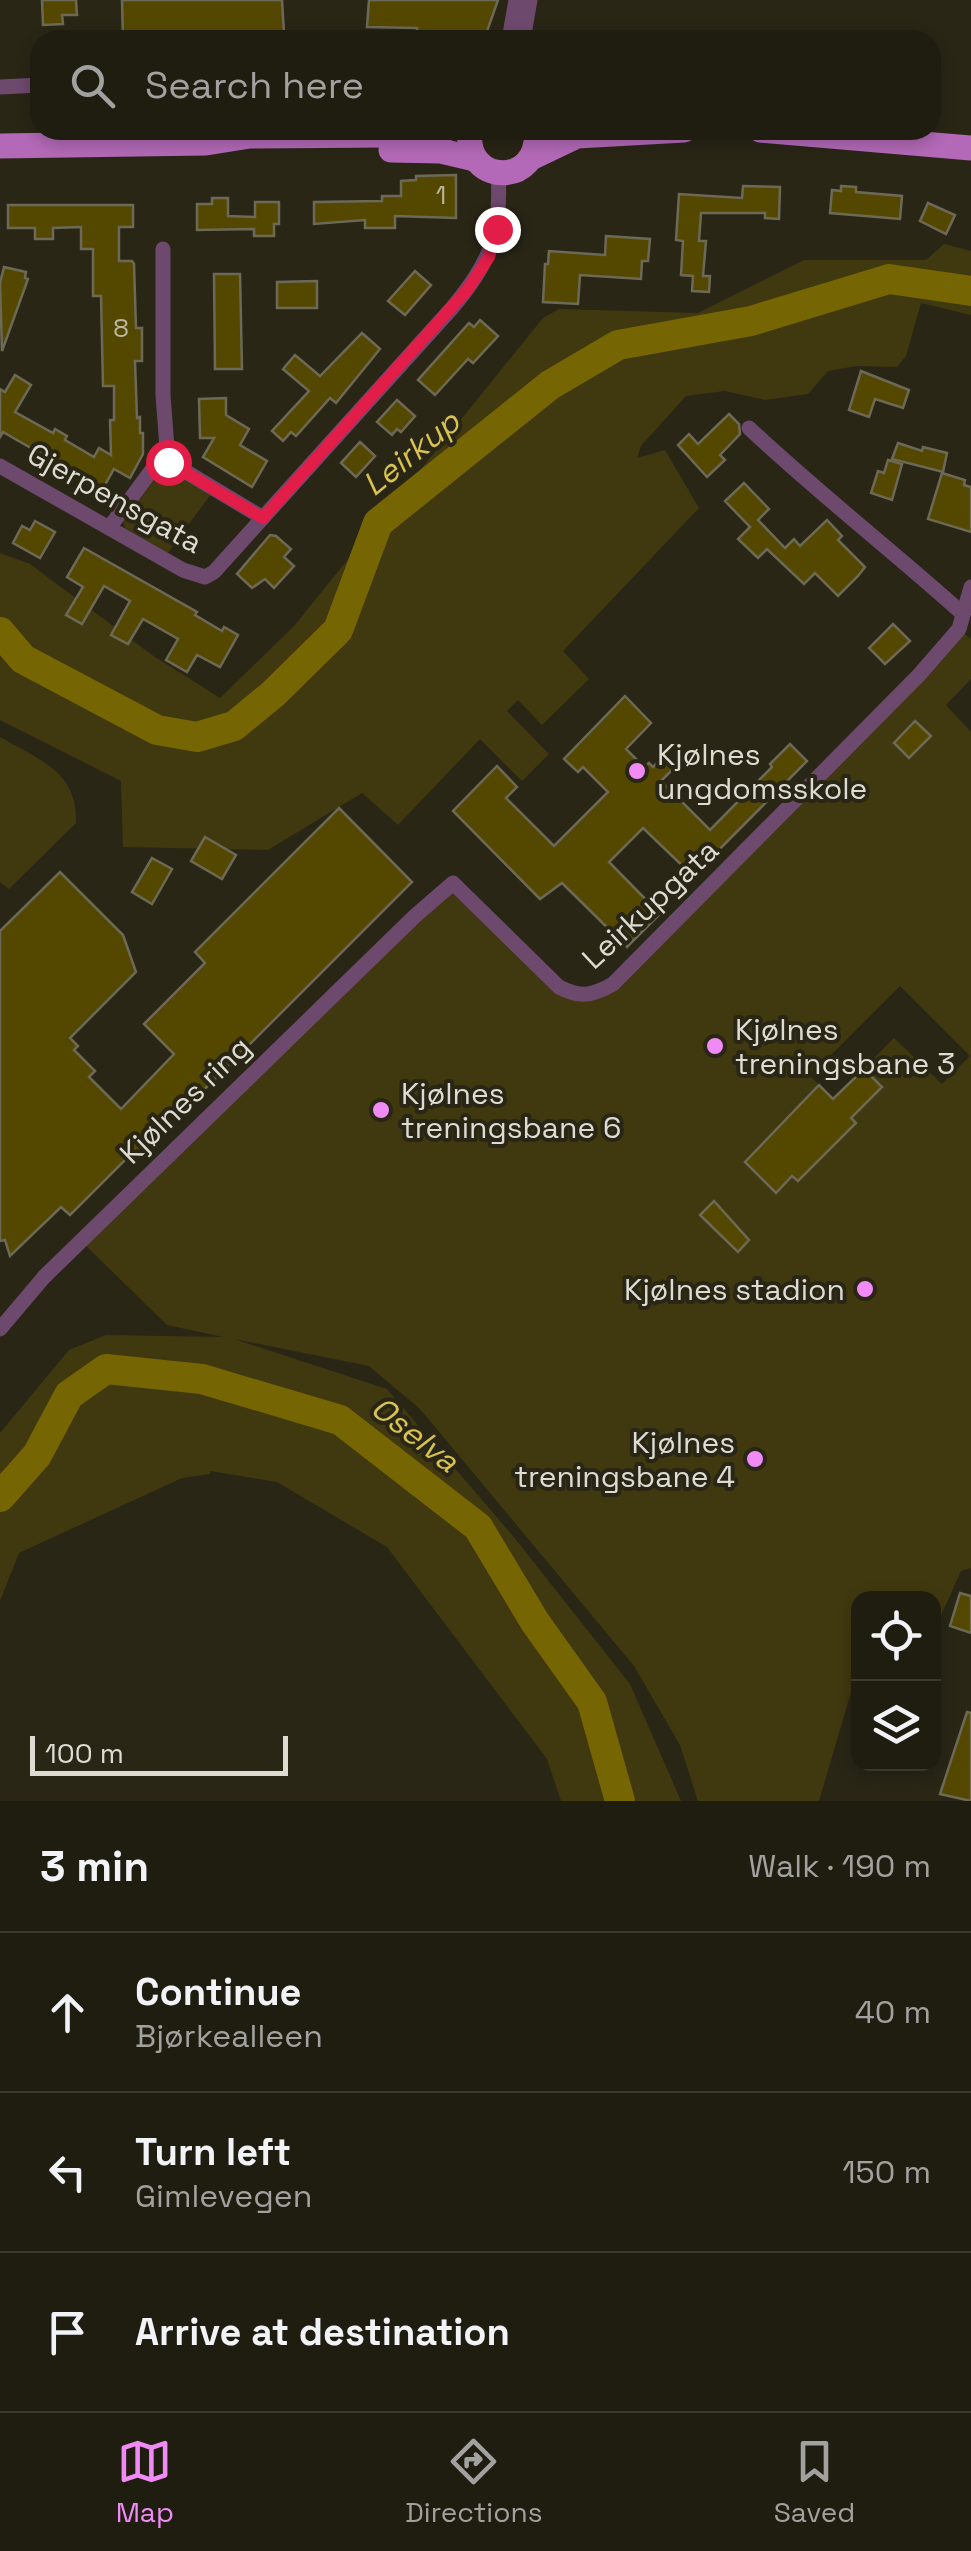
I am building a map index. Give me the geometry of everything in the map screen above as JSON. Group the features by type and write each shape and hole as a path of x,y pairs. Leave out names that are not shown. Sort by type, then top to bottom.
{"main road":[{"path":"0,146 225,140"},
{"path":"469,140 475,159"},
{"path":"531,158 537,140"},
{"path":"206,143 252,150 441,150 475,159 498,173 516,171 558,140"},
{"path":"877,140 971,148"}],"street":[{"path":"511,30 516,0"},
{"path":"524,30 530,0"},
{"path":"0,88 30,86"},
{"path":"168,462 263,518 480,272 495,241 500,199 498,173"},
{"path":"163,250 163,395 168,462"},
{"path":"750,428 804,480 901,558 964,627"},
{"path":"109,528 154,467 168,462"},
{"name":"Gjerpensgata","path":"0,466 182,570 204,577 214,572 263,518"},
{"name":"Leirkupgata","path":"415,916 453,884 559,986 577,996 596,994 612,984 755,842 964,627 971,588"},
{"name":"Kjølnes ring","path":"0,1329 54,1267 415,916"}],"shaded area":[{"path":"944,244 971,251 971,315 921,303 906,356 897,367 857,366 828,371 808,394 765,400 725,391 686,396 641,446 637,458 665,450 699,508 563,651 589,679 542,725 518,700 507,711 549,754 522,781 480,739 398,825 362,793 268,850 123,847 121,781 0,720 0,553 30,564 152,655 220,698 294,626 543,318 559,309 698,313 804,260 926,260"},
{"path":"172,473 211,494 168,553 125,528 123,522 158,475"},
{"path":"959,629 971,639 971,679 946,705 971,732 971,1568 961,1571 941,1615 941,1591 851,1591 851,1693 819,1801 698,1801 680,1745 634,1666 420,1409 369,1366 234,1339 387,1389 513,1536 630,1684 681,1801 561,1801 547,1759 387,1547 277,1482 210,1471 182,1478 19,1553 0,1601 0,1433 69,1350 106,1335 223,1337 167,1325 81,1241 453,883 559,986 596,993","holes":["900,986 970,1056 942,1084 894,1038 833,1099 810,1076"]},
{"path":"0,737 53,769 63,779 75,805 76,823 9,889 0,882"}],"building":[{"path":"42,0 76,0 77,15 62,15 63,24 43,25"},
{"path":"122,0 282,0 284,30 123,30"},
{"path":"369,0 498,0 487,30 367,27"},
{"path":"456,175 456,218 395,216 395,228 365,228 365,220 314,224 314,202 382,201 382,196 401,196 401,181 416,180 416,176"},
{"path":"743,186 780,187 779,219 765,218 765,213 701,213 699,241 706,241 703,276 710,276 709,292 692,291 693,276 681,275 683,241 676,240 679,194 742,198"},
{"path":"841,186 856,187 856,192 902,196 900,219 830,213 832,190 841,191"},
{"path":"212,198 228,198 228,216 255,217 255,202 279,202 279,224 274,224 274,236 254,236 254,229 197,230 197,204 212,204"},
{"path":"928,203 955,215 946,234 920,221"},
{"path":"8,205 133,205 133,227 119,227 119,261 134,264 136,328 142,328 142,361 135,361 143,454 130,478 114,469 102,490 64,472 3,432 0,437 0,389 5,392 15,375 31,385 15,412 53,433 55,429 67,436 65,440 94,457 99,448 111,455 110,420 114,420 114,386 103,386 101,296 93,296 93,249 81,249 81,227 53,228 53,239 35,239 35,228 8,228"},
{"path":"606,236 650,239 641,279 580,275 578,304 543,302 549,251 605,255"},
{"path":"4,267 26,272 28,279 2,351 0,283"},
{"path":"415,271 431,285 405,315 388,301"},
{"path":"214,274 240,274 242,369 215,369"},
{"path":"317,281 317,308 277,308 277,282"},
{"path":"480,320 498,336 473,363 468,359 435,395 418,380 469,323 474,327"},
{"path":"362,333 380,349 336,403 330,398 296,436 291,432 283,441 272,431 309,391 283,369 295,355 320,376"},
{"path":"861,371 909,390 903,408 875,399 869,417 849,410"},
{"path":"226,398 226,415 249,429 240,445 267,461 252,487 203,457 214,438 200,438 199,399"},
{"path":"397,400 415,416 401,432 397,429 392,435 377,422"},
{"path":"729,414 739,424 740,434 720,455 725,460 707,477 678,445 689,434 698,444"},
{"path":"360,442 375,456 356,477 341,463"},
{"path":"898,443 922,451 923,447 947,453 943,472 892,459"},
{"path":"888,460 902,464 892,500 871,493 878,471 884,473"},
{"path":"942,473 965,480 964,485 971,487 971,532 928,519"},
{"path":"744,483 769,509 758,520 785,548 794,539 800,546 827,520 842,536 838,540 865,567 838,596 815,573 804,584 767,549 758,558 738,539 750,527 725,501"},
{"path":"35,521 55,532 40,558 13,543 22,526 30,530"},
{"path":"270,535 291,549 284,557 294,566 274,588 265,579 252,588 237,574"},
{"path":"84,548 197,612 195,615 222,631 224,627 238,635 220,667 197,655 187,672 166,660 178,639 143,619 128,644 111,635 130,601 104,586 82,624 66,615 83,587 67,577"},
{"path":"893,624 910,641 885,664 869,648"},
{"path":"625,696 651,723 626,749 644,767 649,763 653,767 665,754 677,765 661,781 710,830 790,744 807,761 693,876 643,828 609,862 660,914 627,947 562,883 540,899 453,811 497,766 517,787 506,798 554,846 608,792 583,767 578,772 564,759"},
{"path":"915,721 931,736 909,758 894,743"},
{"path":"339,808 412,882 212,1082 188,1105 184,1101 146,1139 151,1143 139,1154 135,1150 70,1215 61,1207 10,1256 5,1240 0,1241 0,931 60,872 123,935 136,972 70,1038 78,1046 74,1050 95,1071 89,1077 121,1109 174,1054 144,1024 205,963 195,952"},
{"path":"205,837 236,855 222,879 191,861"},
{"path":"152,858 172,869 152,904 132,892"},
{"path":"864,1069 882,1087 851,1118 856,1123 798,1181 792,1176 776,1193 745,1162 819,1085 833,1099"},
{"path":"714,1201 749,1240 738,1252 700,1215"},
{"path":"960,1593 971,1596 971,1633 950,1626"},
{"path":"967,1712 971,1713 971,1801 940,1794"}],"waterway":[{"name":"Leirkup","path":"0,632 23,659 157,730 197,737 234,726 338,630 378,523 550,385 618,345 751,321 889,279 971,291"},
{"name":"Oselva","path":"0,1497 37,1455 69,1395 106,1369 202,1379 340,1420 478,1527 535,1622 592,1702 620,1801"}],"place":[{"name":"Kjølnes ungdomsskole","path":"637,771"},
{"name":"Kjølnes treningsbane 3","path":"715,1046"},
{"name":"Kjølnes treningsbane 6","path":"381,1110"},
{"name":"Kjølnes stadion","path":"865,1289"},
{"name":"Kjølnes treningsbane 4","path":"755,1459"}],"route":[{"path":"168,462 263,518 467,290 489,257 497,229"}]}
